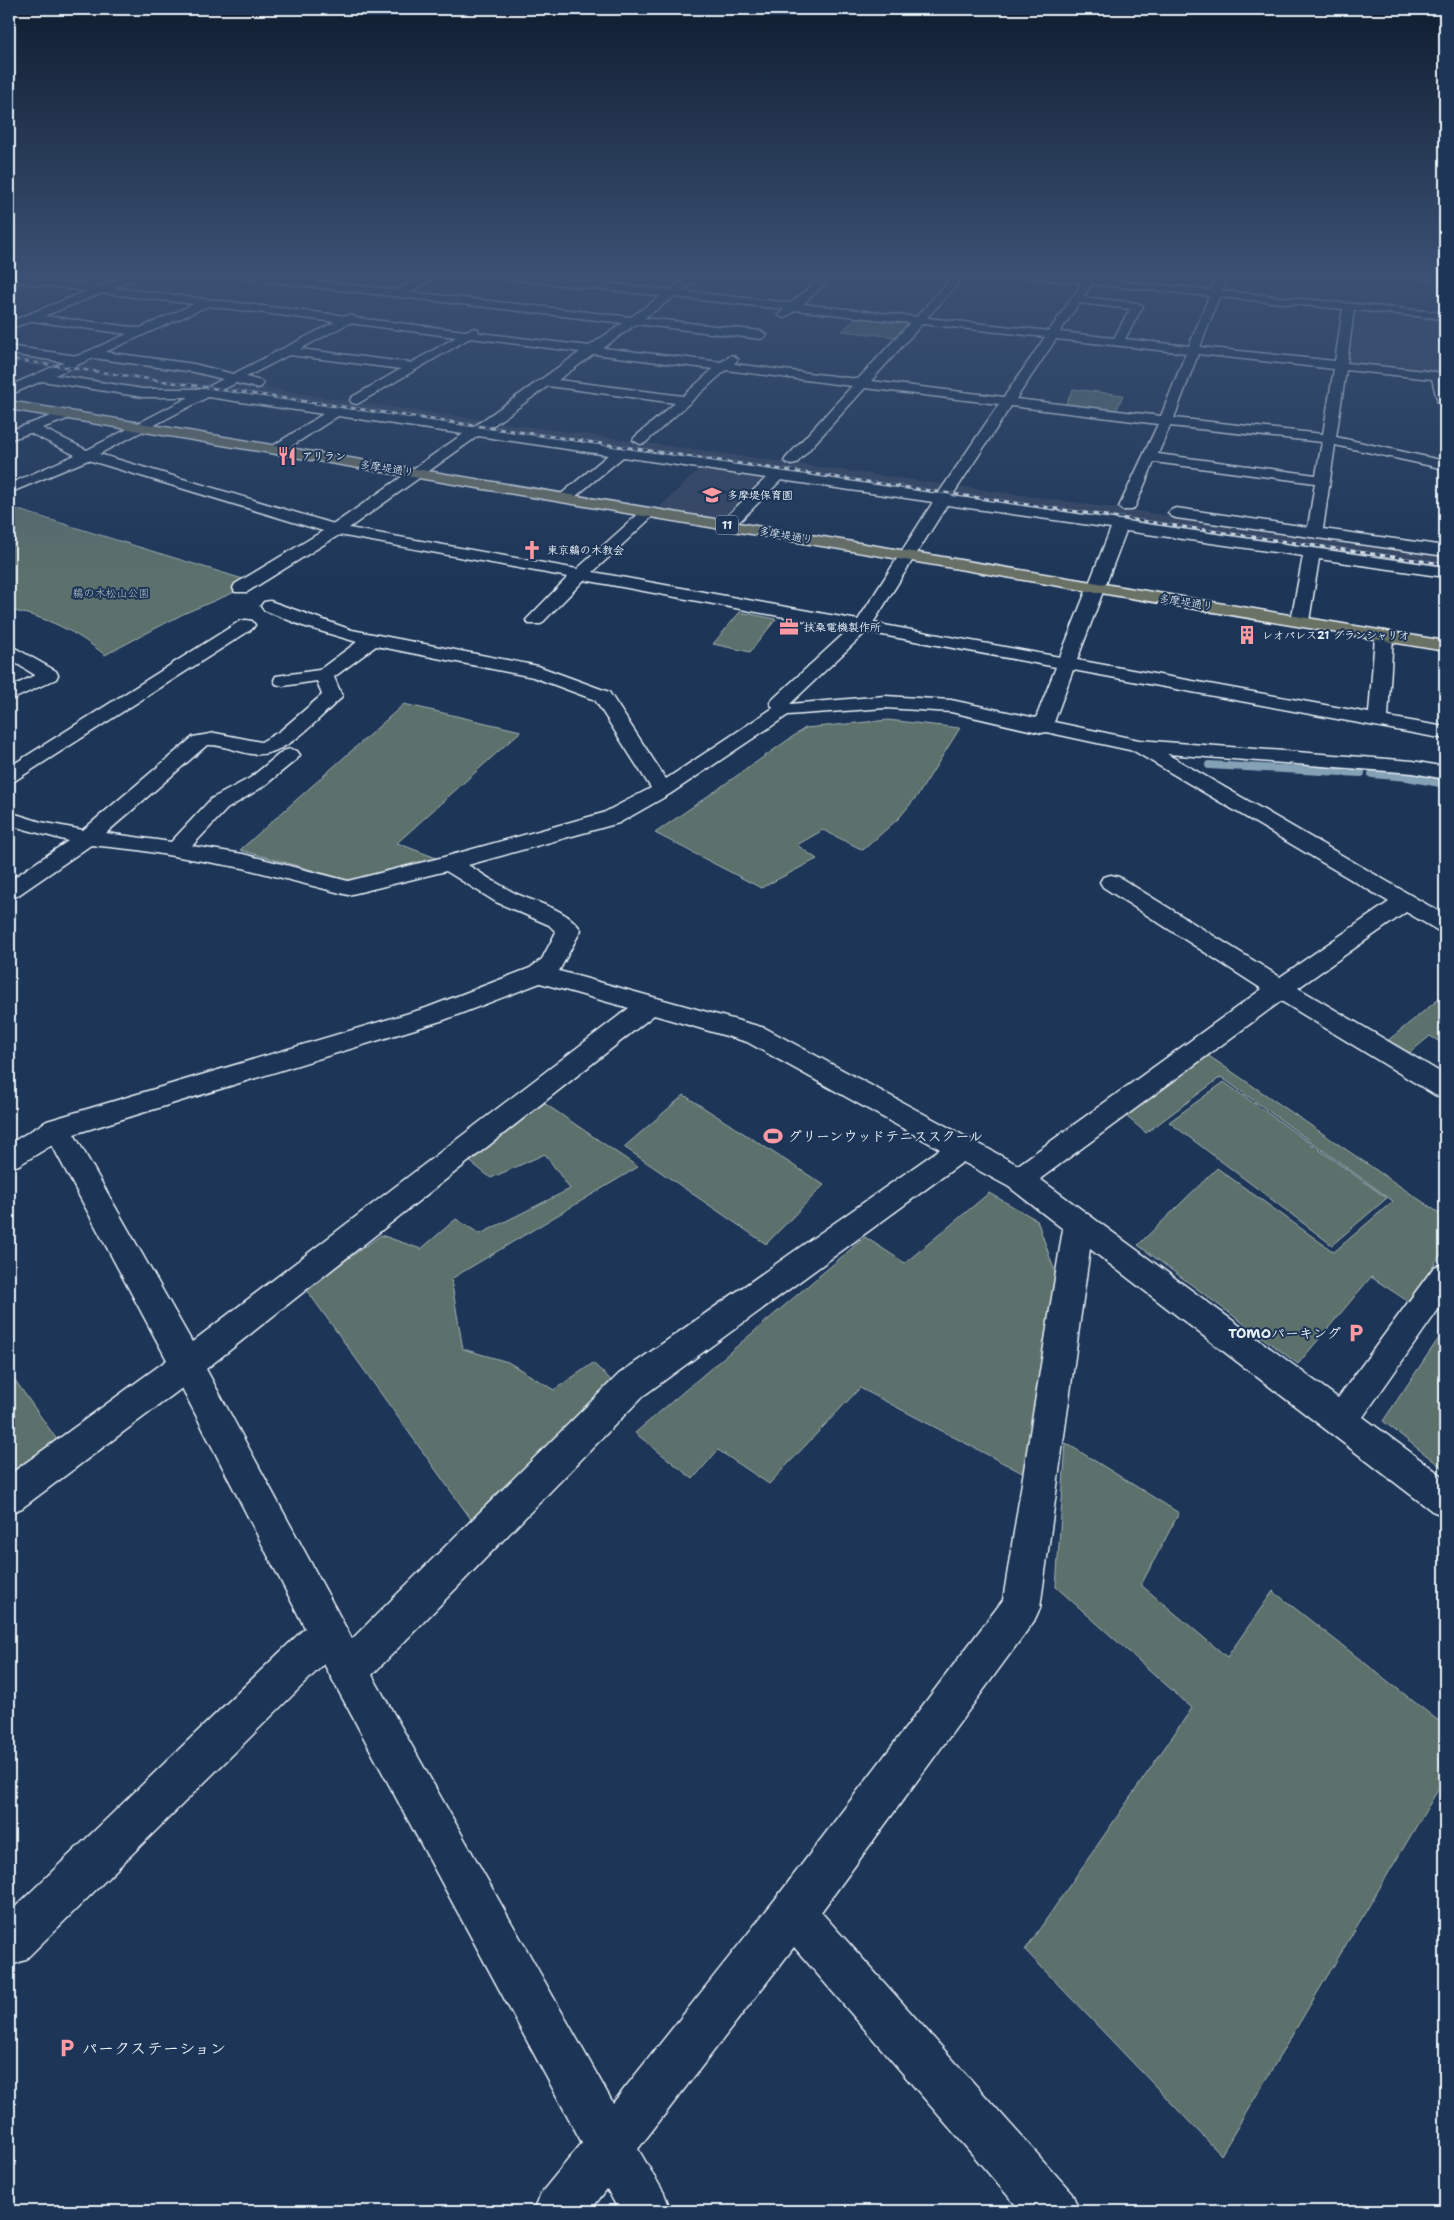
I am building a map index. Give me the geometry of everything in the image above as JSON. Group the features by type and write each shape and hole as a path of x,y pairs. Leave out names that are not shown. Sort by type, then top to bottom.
{"main road":[{"name":"多摩堤通り","path":"9,404 908,556 1300,620 1445,646"}],"street":[{"path":"9,391 42,377 143,393 207,393 338,404 482,423 621,452 1445,572"},
{"path":"224,377 268,386"},
{"path":"9,489 142,427 238,377"},
{"path":"276,450 338,404 357,400 397,377"},
{"path":"241,588 336,530 417,473 482,423 553,377"},
{"path":"659,442 635,439 712,377"},
{"path":"810,377 1165,421 1328,439 1445,465"},
{"path":"810,463 786,460 868,377"},
{"path":"783,710 780,703 862,627 1024,377"},
{"path":"1147,510 1122,506 1165,421 1182,377"},
{"path":"1315,532 1339,377"},
{"path":"1441,377 1445,403"},
{"path":"545,382 685,400"},
{"path":"357,400 376,403"},
{"path":"9,436 68,414"},
{"path":"482,423 512,422"},
{"path":"32,429 87,454 336,530 1445,733"},
{"path":"565,498 621,452"},
{"path":"1148,457 1322,480"},
{"path":"727,525 778,475"},
{"path":"936,481 973,486"},
{"path":"535,620 579,576 649,512"},
{"path":"1166,512 1445,551"},
{"path":"1042,727 1120,525"},
{"path":"1300,620 1312,553"},
{"path":"270,606 348,635 538,672 602,696 663,790"},
{"path":"9,776 246,625"},
{"path":"1378,721 1384,636"},
{"path":"283,680 324,675 372,640"},
{"path":"9,652 49,675 9,695"},
{"path":"9,891 87,838 200,741 209,738 261,748 274,744 332,696 324,675"},
{"path":"9,818 36,827 87,838 138,843 243,860 348,888 449,863 611,818 663,790 783,710 885,702 950,706 1139,746 1413,767 1445,774"},
{"path":"1139,746 1177,770 1445,925"},
{"path":"177,849 219,804 257,782 290,755"},
{"path":"9,1157 57,1129 435,1014 539,974 552,964 569,930 557,920 504,897 449,863"},
{"path":"1111,882 1280,989 1445,1088"},
{"path":"1019,1179 1280,989 1406,901"},
{"path":"539,974 756,1035 1019,1179 1445,1499"},
{"path":"9,1496 187,1365 651,1004"},
{"path":"57,1129 187,1365 348,1671 646,2211"},
{"path":"348,1671 631,1385 962,1148"},
{"path":"559,2211 793,1913 1021,1608 1079,1224"},
{"path":"1341,1421 1445,1276"},
{"path":"9,1944 328,1633"},
{"path":"793,1913 1054,2211"}],"shaded area":[{"path":"51,377 217,377 225,378 222,383 244,383 302,394 482,420 1445,554 1445,570 202,390 147,391"},
{"name":"多摩堤保育園","path":"701,467 761,475 764,482 724,520 659,508"}],"green space":[{"path":"1073,389 1123,395 1116,411 1065,405"},
{"name":"鵜の木松山公園","path":"9,507 256,583 183,614 105,655 83,639 60,626 9,610"},
{"path":"740,612 776,619 750,652 713,644"},
{"path":"404,704 521,731 397,843 439,859 355,882 240,850"},
{"path":"888,720 960,728 918,795 899,818 863,850 823,830 797,845 817,859 761,888 655,833 805,728"},
{"path":"1445,994 1445,1045 1430,1036 1407,1055 1386,1042"},
{"path":"1206,1054 1445,1217 1445,1248 1409,1302 1371,1277 1298,1364 1138,1245 1217,1168 1334,1252 1393,1201 1221,1077 1146,1133 1126,1116"},
{"path":"1224,1082 1387,1198 1332,1245 1169,1122"},
{"path":"684,1095 824,1185 766,1244 624,1147"},
{"path":"544,1103 638,1167 451,1279 463,1349 508,1362 554,1390 593,1363 616,1385 473,1522 306,1289 381,1235 421,1249 456,1219 480,1234 570,1189 545,1154 491,1178 468,1160"},
{"path":"989,1193 1037,1220 1056,1275 1030,1477 860,1388 769,1484 718,1450 693,1479 635,1433 865,1237 905,1263"},
{"path":"1445,1329 1445,1470 1383,1421"},
{"path":"15,1380 60,1444 9,1479 9,1384"},
{"path":"1066,1443 1179,1513 1141,1585 1227,1657 1273,1591 1445,1726 1445,1778 1221,2155 1025,1950 1192,1708 1056,1587"}],"waterway":[{"path":"1209,765 1361,773"},
{"path":"1372,774 1407,777 1445,784"}],"railway":[{"path":"132,377 1445,564"}],"place":[{"name":"アリラン","path":"287,456"},
{"name":"多摩堤保育園","path":"712,495"},
{"name":"東京鵜の木教会","path":"532,550"},
{"name":"扶桑電機製作所","path":"789,627"},
{"name":"レオパレス21 グランシャリオ","path":"1247,635"},
{"name":"グリーンウッドテニススクール","path":"773,1136"},
{"name":"TOMOパーキング","path":"1356,1333"},
{"name":"パークステーション","path":"67,2048"}]}
